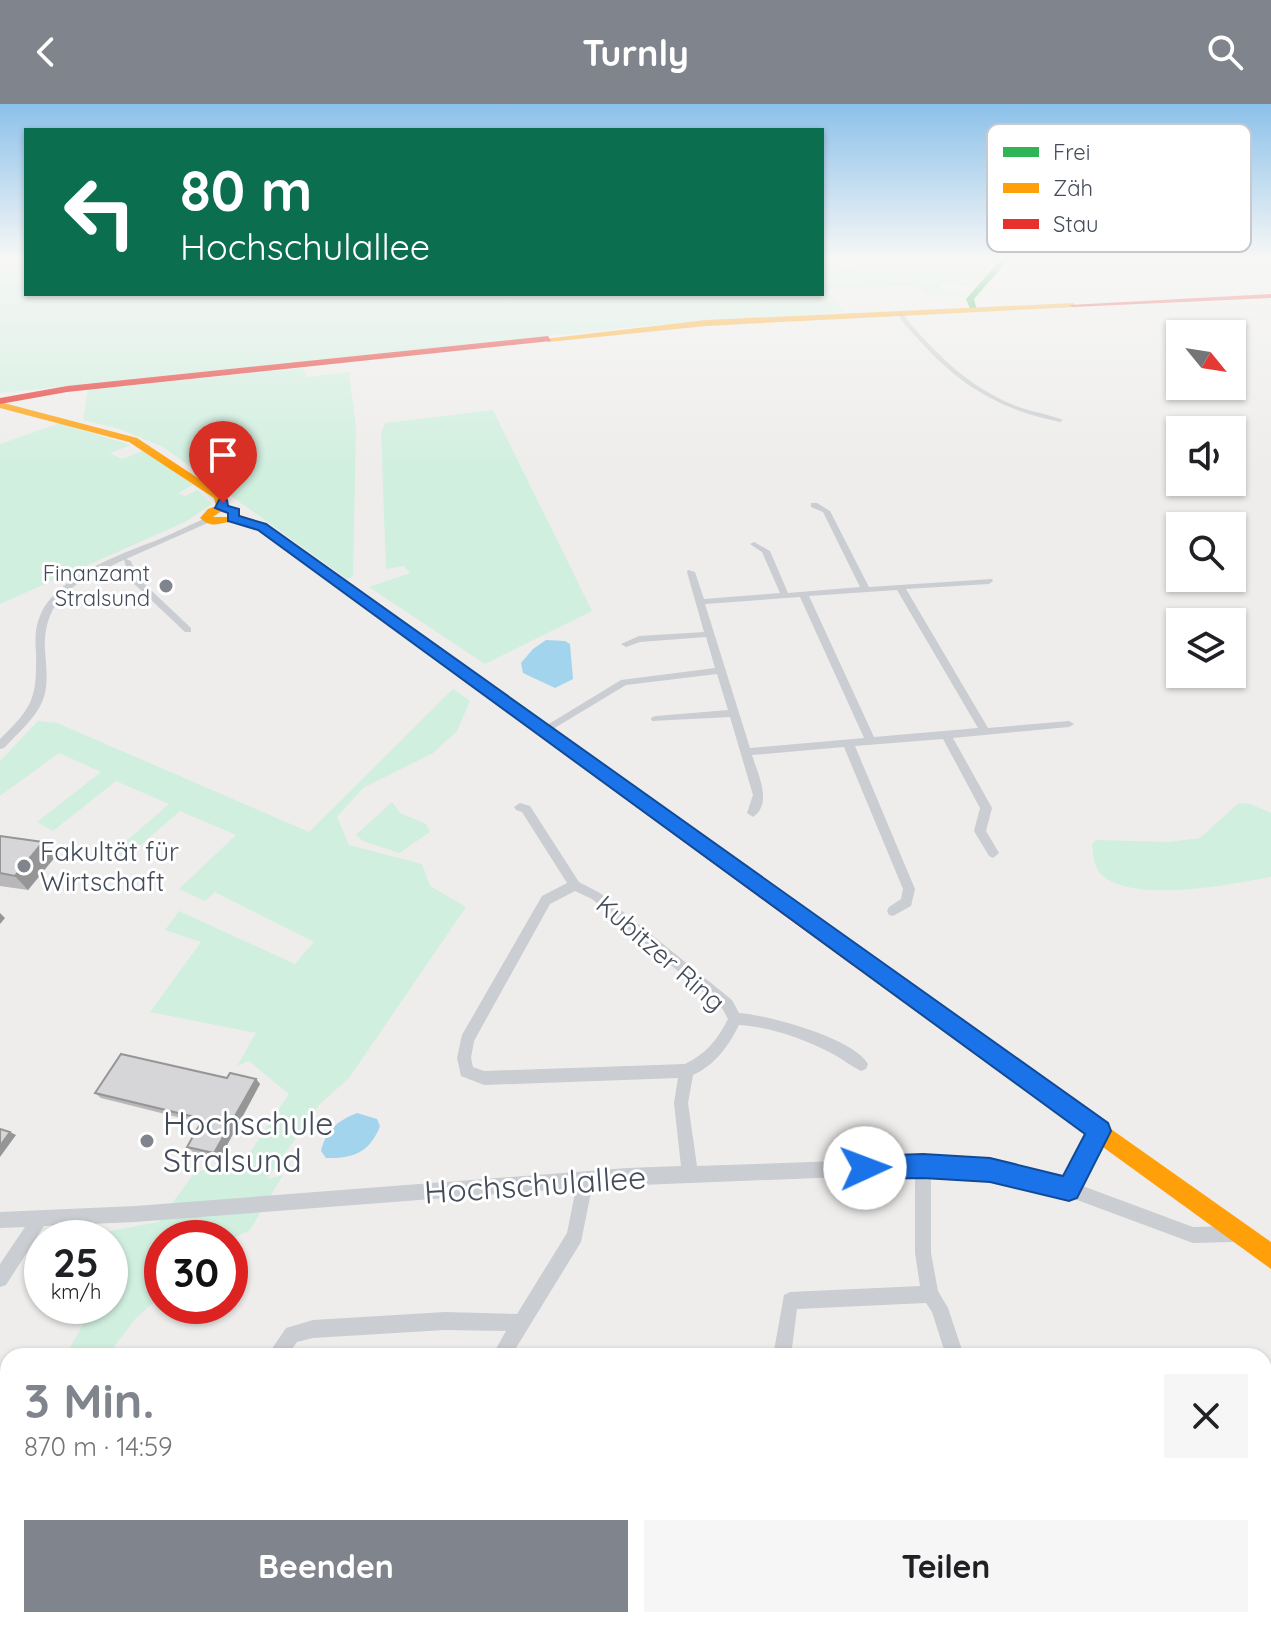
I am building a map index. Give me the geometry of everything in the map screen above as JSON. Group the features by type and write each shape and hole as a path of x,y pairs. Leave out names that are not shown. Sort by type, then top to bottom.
{"main road":[{"path":"6,404 38,403 80,389 646,329"},
{"path":"38,403 142,444 218,496 223,503 220,516 262,527 1271,1257"}],"street":[{"path":"913,329 960,379 1027,413 1060,420"},
{"path":"814,505 826,511 866,590"},
{"path":"0,745 27,716 39,696 42,625 53,601 84,577 220,516"},
{"path":"754,544 766,551 785,595"},
{"path":"127,561 133,578 188,630"},
{"path":"691,572 759,795 753,813"},
{"path":"700,602 989,581"},
{"path":"900,587 985,731"},
{"path":"803,594 870,741"},
{"path":"626,644 639,639 710,634"},
{"path":"544,730 624,682 719,671"},
{"path":"656,719 734,713"},
{"path":"747,752 1069,724"},
{"path":"946,735 986,808 980,831 993,853"},
{"path":"848,743 909,889 907,902 893,911"},
{"path":"520,807 526,809 545,835 575,885"},
{"name":"Kubitzer Ring","path":"575,885 596,896 727,1004 735,1019 715,1052 701,1066 686,1071 484,1078 466,1071 464,1058 467,1040 546,900 575,885"},
{"path":"735,1019 755,1020 792,1032 846,1052 861,1064"},
{"path":"686,1071 682,1114 690,1173"},
{"path":"1069,1189 1099,1131"},
{"path":"923,1166 923,1253 930,1294 939,1308 952,1348"},
{"name":"Hochschulallee","path":"0,1220 135,1214 690,1173 923,1166 990,1170 1069,1189 1193,1235 1239,1234"},
{"path":"506,1348 575,1236 585,1180"},
{"path":"0,1279 41,1217"},
{"path":"783,1348 790,1301 930,1294"},
{"path":"282,1348 292,1334 313,1329 445,1321 521,1323"}],"green space":[{"path":"0,329 614,329 0,393"},
{"path":"303,368 306,377 349,372 356,428 353,576 347,579 163,447 120,429 83,420 88,390"},
{"path":"493,410 592,611 485,664 369,587 410,573 404,566 386,569 381,432 385,423"},
{"path":"60,423 131,445 110,453 122,459 145,450 193,485 178,493 185,496 197,490 212,504 185,522 0,604 0,444"},
{"path":"453,689 470,701 457,731 433,753 363,788 337,817 349,845 422,864 430,886 466,907 349,1078 319,1105 267,1179 283,1175 248,1231 248,1220 160,1220 194,1173 247,1157 289,1094 249,1061 237,1066 256,1033 150,1012 201,942 165,930 179,911 295,964 314,942 215,892 205,901 179,889 236,835 180,811 121,862 108,857 169,804 116,781 53,831 37,822 101,772 59,753 0,796 0,761 38,721 57,723 309,832"},
{"path":"392,802 400,813 426,824 430,832 399,853 363,841 356,835"},
{"path":"1239,803 1271,813 1271,877 1182,890 1157,890 1114,883 1096,867 1092,844 1096,840 1169,842 1200,838"},
{"path":"144,1225 144,1311 113,1348 70,1348 84,1324 128,1324 128,1228"}],"water":[{"path":"546,640 570,644 573,679 555,688 523,673 521,663"},
{"path":"357,1113 377,1119 380,1126 376,1135 359,1152 326,1158 321,1151 330,1131"}],"building":[{"path":"0,836 43,842 15,876 0,873"},
{"path":"121,1054 227,1078 230,1073 256,1079 214,1153 187,1147 203,1119 95,1093"},
{"path":"0,1129 10,1132 0,1146"}],"traffic: slow":[{"path":"548,339 646,329"},
{"path":"0,405 133,440 218,496 223,503 221,508"},
{"path":"233,518 235,511 227,508 215,510 206,518 214,523 237,518 262,527 531,722"},
{"path":"859,959 1271,1257"}],"traffic: jam":[{"path":"0,401 67,389 548,339"},
{"path":"531,722 859,959"}],"place":[{"name":"Finanzamt Stralsund","path":"166,586"},
{"name":"Fakultät für Wirtschaft","path":"24,866"},
{"name":"Hochschule Stralsund","path":"147,1141"}],"route":[{"path":"223,503 221,508 235,511 233,518 262,527 1099,1131 1069,1189 990,1170 923,1166 865,1168"}]}
